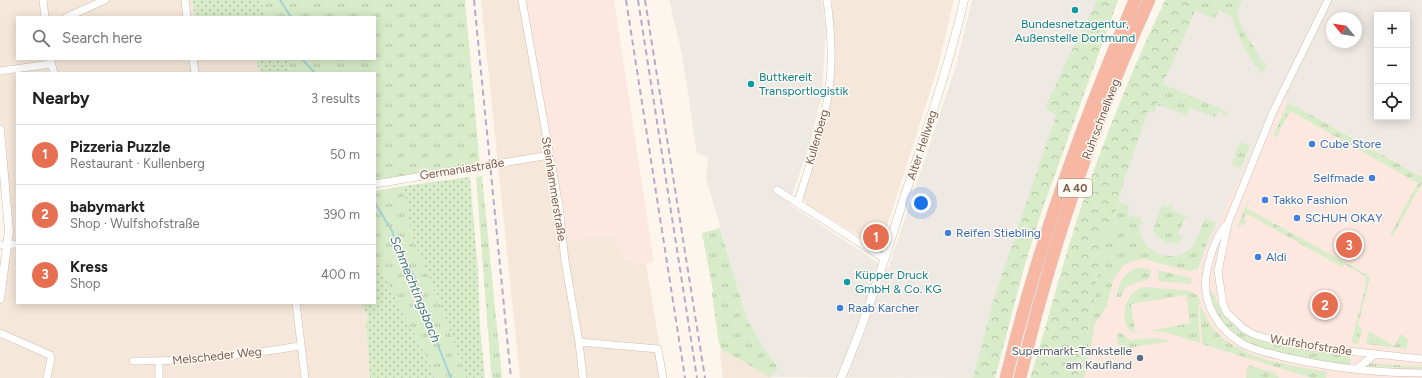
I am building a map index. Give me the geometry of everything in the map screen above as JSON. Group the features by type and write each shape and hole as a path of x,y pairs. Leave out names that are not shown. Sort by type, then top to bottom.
{"highway":[{"name":"Ruhrschnellweg","path":"1006,378 1028,293 1061,188 1102,78 1135,0"},
{"name":"Ruhrschnellweg","path":"1020,378 1046,277 1070,202 1107,100 1149,0"}],"street":[{"path":"43,0 45,16"},
{"path":"69,16 105,0"},
{"path":"185,0 187,16"},
{"name":"Steinhammerstraße","path":"522,0 559,206 564,261 579,342 583,378"},
{"name":"Kullenberg","path":"798,202 825,114 829,89 830,27 827,0"},
{"name":"Alter Hellweg","path":"841,378 859,334 946,69 964,0"},
{"name":"Wulfshofstraße","path":"1328,0 1273,112 1228,223 1219,263 1218,279 1223,306 1238,324 1251,333 1273,340 1310,347 1422,359"},
{"path":"193,60 195,72"},
{"path":"0,71 51,62 54,72"},
{"path":"0,130 8,205 3,247 0,299"},
{"name":"Germaniastraße","path":"376,184 550,155"},
{"path":"777,190 798,202 884,259"},
{"name":"Wulfshofstraße","path":"1228,223 1221,229 1212,252 1206,280 1206,291 1210,307 1222,328 1232,337 1252,348 1293,359 1393,373 1422,373"},
{"path":"3,247 16,244"},
{"path":"296,304 305,378"},
{"path":"0,333 50,355 51,358 47,378"},
{"path":"579,342 658,349 663,378"},
{"name":"Melscheder Weg","path":"133,361 207,359 300,346"},
{"name":"Wulfshofstraße","path":"1357,369 1375,354"},
{"path":"159,361 159,378"}],"shaded area":[{"path":"0,0 192,0 195,16 16,16 16,60 255,60 261,72 16,72 16,304 362,304 368,316 366,323 370,378 0,378 0,299 8,246 0,130"},
{"path":"481,0 522,0 563,241 612,234 625,258 629,261 646,264 665,378 520,378"},
{"path":"522,0 614,0 654,262 646,264 629,261 625,258 612,234 563,241"},
{"path":"669,0 822,0 826,28 822,94 811,140 789,204 888,269 955,69 972,0 1118,0 1042,210 1025,264 995,378 770,377 779,367 765,350 747,319 706,178 708,157 697,154 682,54"},
{"path":"832,0 954,0 938,67 880,248 807,205 803,196 827,115 834,50"},
{"path":"1193,0 1422,0 1422,176 1278,96 1198,268 1105,235 1139,127"},
{"path":"1278,96 1422,176 1422,378 1080,378 1105,235"},
{"path":"721,349 772,378 723,378 720,356"}],"green space":[{"path":"192,0 260,0 267,16 195,16"},
{"path":"260,0 465,0 480,166 376,184 376,72 292,72 286,60 376,60 376,16 267,16"},
{"path":"1098,0 1118,0 1042,210 1025,264 995,378 973,378 993,302 1056,115 1045,108 1074,46"},
{"path":"1165,0 1200,0 1163,84 1154,113 1148,111 1123,183 1110,236 1103,234 1094,300 1078,378 1030,378 1076,222 1098,158 1123,94"},
{"path":"1200,0 1242,0 1237,11 1239,21 1261,60 1266,64 1262,74 1247,53 1230,15 1219,10 1214,19 1195,10"},
{"path":"255,60 286,60 292,72 261,72"},
{"path":"1163,84 1228,112 1226,115 1218,111 1215,117 1190,108 1187,115 1157,105"},
{"path":"1288,102 1422,177 1422,183 1393,236 1390,235 1418,183 1290,111 1275,139 1274,134"},
{"path":"1240,142 1250,145 1241,168 1232,165"},
{"path":"482,176 502,378 492,378 491,370 476,177"},
{"path":"470,177 478,272 480,328 485,378 466,378 447,322 412,235 403,186"},
{"path":"403,186 412,235 447,322 466,378 434,378 431,367 376,260 376,191"},
{"path":"1248,199 1246,208 1368,275 1370,278 1358,325 1362,328 1358,344 1351,343 1366,284 1365,276 1344,264 1342,267 1247,214 1244,219 1246,221 1244,225 1242,224 1240,227 1238,226"},
{"path":"1119,202 1129,205 1127,214 1140,218 1144,223 1139,225 1141,235 1149,248 1154,252 1166,256 1179,255 1190,249 1197,239 1205,218 1216,223 1207,242 1198,269 1193,270 1192,272 1144,259 1133,261 1124,265 1114,278 1106,307 1095,324 1084,378 1078,378 1094,300 1103,234 1110,236"},
{"path":"1170,204 1173,205 1172,210 1191,219 1185,218 1178,234 1183,236 1177,243 1170,243 1163,240 1157,236 1153,230 1162,205 1169,207"},
{"path":"720,228 747,319 765,350 779,368 770,377 721,349 719,344 712,294 713,290 702,233"},
{"path":"376,260 431,367 434,378 370,378 366,323 368,316 362,304 376,304"},
{"path":"1139,267 1149,269 1151,272 1150,278 1130,285 1121,297 1116,297 1123,278"},
{"path":"1158,270 1192,278 1191,284 1158,281"},
{"path":"1148,287 1192,291 1192,293 1198,295 1201,304 1198,305 1200,343 1165,332 1150,331 1190,323 1186,295 1131,304 1135,332 1143,332 1135,333 1129,329 1125,322 1124,313 1126,304 1131,295 1138,289"},
{"path":"1210,290 1232,324 1243,332 1255,338 1285,347 1344,355 1351,359 1351,362 1348,365 1275,352 1248,342 1232,332 1223,322 1212,304"},
{"path":"1201,306 1213,328 1224,339 1237,347 1266,359 1327,372 1326,378 1312,378 1202,344"},
{"path":"1118,331 1130,340 1156,338 1171,341 1122,349 1117,343"},
{"path":"1369,331 1394,346 1401,334 1408,339 1407,349 1366,344"},
{"path":"1370,363 1422,367 1422,369 1366,366"},
{"path":"1248,365 1275,373 1279,378 1246,378"}],"waterway":[{"name":"Schmechtingsbach","path":"280,0 290,16"},
{"name":"Schmechtingsbach","path":"303,60 314,72"},
{"name":"Schmechtingsbach","path":"376,205 392,231 398,251 409,266 416,281 427,318 451,378"}],"railway":[{"path":"474,0 511,378"},
{"path":"626,0 685,378"},
{"path":"638,0 697,378"},
{"path":"645,0 705,378"}],"place":[{"name":"Bundesnetzagentur, Außenstelle Dortmund","path":"1075,10"},
{"name":"Buttkereit Transportlogistik","path":"751,84"},
{"name":"Cube Store","path":"1312,144"},
{"name":"Selfmade","path":"1372,178"},
{"name":"Takko Fashion","path":"1265,200"},
{"name":"SCHUH OKAY","path":"1297,218"},
{"name":"Reifen Stiebling","path":"948,233"},
{"name":"Pizzeria Puzzle","path":"876,237"},
{"name":"Kress","path":"1349,245"},
{"name":"Aldi","path":"1258,257"},
{"name":"Küpper Druck GmbH & Co. KG","path":"847,282"},
{"name":"babymarkt","path":"1325,305"},
{"name":"Raab Karcher","path":"840,308"},
{"name":"Supermarkt-Tankstelle am Kaufland","path":"1140,358"}]}
